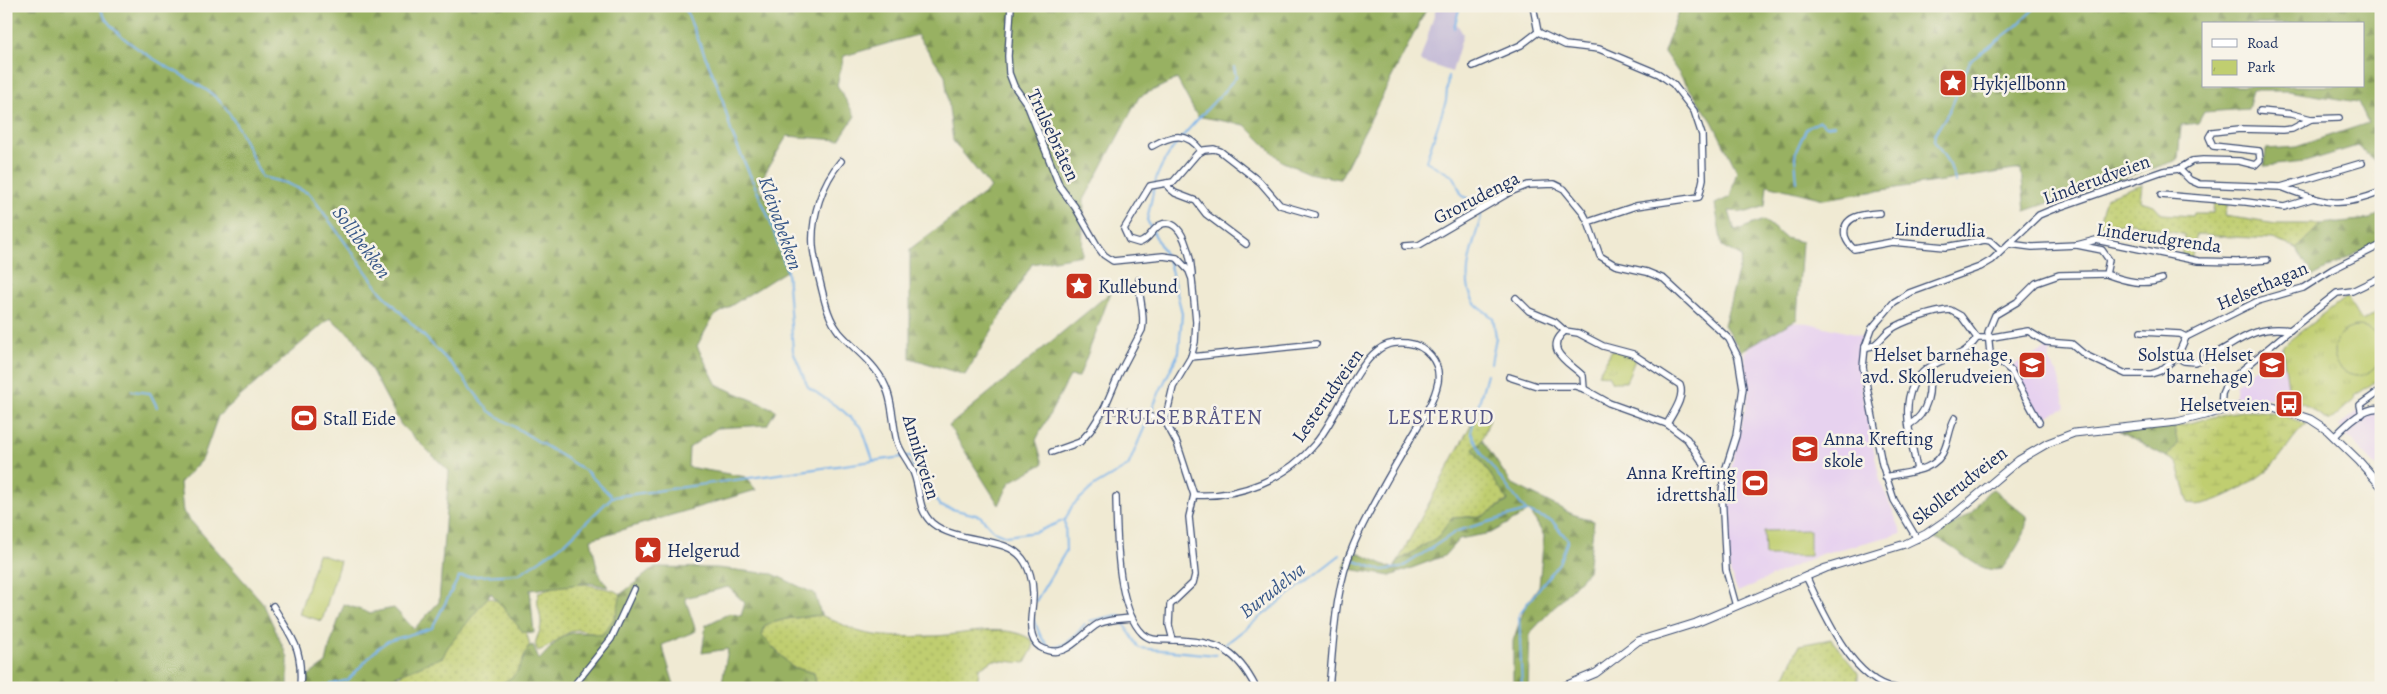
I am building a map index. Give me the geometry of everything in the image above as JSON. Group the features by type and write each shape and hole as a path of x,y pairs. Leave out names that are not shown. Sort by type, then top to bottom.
{"street":[{"name":"Trulsebråten","path":"1011,6 1008,56 1009,72 1014,86 1027,104 1060,187 1075,207 1098,247 1112,261 1163,256 1176,258 1189,271 1192,279"},
{"path":"1532,6 1538,32"},
{"path":"1473,66 1521,45 1538,32"},
{"path":"1538,32 1565,45 1599,49 1667,78 1694,111 1699,122 1702,135 1703,161 1702,188 1699,197 1636,206 1588,222"},
{"name":"Linderudveien","path":"2260,111 2292,114 2311,119 2339,118"},
{"name":"Linderudveien","path":"1916,539 1894,500 1886,477 1865,381 1865,347 1875,323 1894,302 1909,293 1980,267 1992,260 2000,250 2010,244 2039,215 2051,210 2163,171 2179,169 2192,162 2203,160 2239,161 2255,165 2260,160 2259,151 2216,147 2210,142 2209,137 2212,132 2240,129 2292,129 2311,119"},
{"path":"1152,146 1169,138 1183,137 1190,139 1201,151"},
{"path":"1173,640 1169,626 1170,606 1193,582 1194,574 1188,518 1194,496 1180,450 1164,421 1172,387 1191,356 1195,342 1196,322 1192,279 1188,247 1173,226 1167,223 1157,227 1144,242 1140,243 1129,240 1125,234 1124,226 1139,206 1147,189 1153,184 1167,183 1179,177 1201,151 1209,149 1220,151 1260,182 1280,204 1315,215"},
{"name":"Annikveien","path":"841,161 832,171 822,194 814,229 815,259 827,310 833,324 871,364 884,382 890,402 897,442 916,480 920,504 924,514 933,523 962,538 1005,546 1022,558 1033,587 1031,628 1033,638 1039,646 1053,650 1068,649 1100,624 1132,618"},
{"name":"Linderudveien","path":"2281,187 2362,162"},
{"name":"Linderudveien","path":"2179,169 2190,180 2199,184 2281,187 2332,204 2356,201 2381,192"},
{"path":"1167,183 1169,188 1175,193 1196,201 1206,214 1246,244"},
{"name":"Grorudenga","path":"1405,246 1418,245 1510,192 1528,185 1554,184 1564,189 1588,222 1600,256 1615,265 1646,272 1664,279 1719,329 1734,348 1742,379 1742,402 1736,436 1724,474 1724,557 1728,584 1736,606"},
{"name":"Linderudveien","path":"2161,196 2284,207 2314,198"},
{"name":"Linderudlia","path":"1880,213 1850,219 1844,231 1848,245 1854,249 1864,249 1892,242 1945,248 1985,240 1990,241 2000,250"},
{"name":"Linderudgrenda","path":"2010,244 2032,247 2077,245 2096,240 2204,262 2267,260"},
{"name":"Linderudgrenda","path":"2077,245 2102,250 2109,260 2106,274"},
{"name":"Helsethagan","path":"2186,337 2258,301 2303,288 2323,274 2381,245"},
{"path":"2039,422 2010,371 1990,353 1987,338 1995,315 2017,302 2036,283 2059,275 2106,274 2138,283 2154,282 2162,279"},
{"path":"2221,410 2222,394 2225,387 2235,376 2290,330 2337,293 2352,291 2381,277"},
{"path":"1052,452 1080,442 1090,431 1104,409 1144,323 1138,293 1139,280"},
{"path":"1516,298 1529,311 1555,322 1564,331 1578,333 1603,346 1633,354 1680,385 1682,391 1680,399 1668,424"},
{"path":"1865,347 1871,347 1894,327 1918,318 1950,310 1961,316 1977,338"},
{"path":"2177,357 2184,361 2195,362 2258,330 2276,328 2290,330"},
{"path":"1564,331 1559,336 1556,348 1558,354 1583,376 1585,380 1584,388"},
{"path":"1977,338 2028,331 2046,342 2072,344 2085,354 2126,374 2151,374 2160,371 2177,357 2186,337 2180,334 2141,332"},
{"path":"1917,470 1907,406 1912,387 1927,369 1966,352 1977,338"},
{"name":"Lesterudveien","path":"1194,496 1221,495 1246,490 1271,479 1292,466 1315,444 1363,368 1378,350 1388,344 1400,342 1413,344 1425,349 1433,358 1438,370 1433,399 1369,514 1344,568 1339,594 1329,688"},
{"path":"1191,356 1316,344"},
{"path":"1909,425 1919,418 1928,399 1929,382 1927,369"},
{"path":"1509,377 1537,386 1575,386 1584,388 1609,403 1668,424 1687,439 1712,473 1724,474"},
{"path":"2362,414 2360,405 2381,390"},
{"name":"Skollerudveien","path":"1560,688 1596,673 1638,641 1696,623 1840,563 1916,539 1954,514 2019,460 2048,443 2074,433 2177,422 2221,410 2250,406 2273,407 2310,419 2334,437 2381,486"},
{"path":"2334,437 2372,408 2381,409"},
{"path":"1104,409 1137,413 1164,421"},
{"path":"1886,477 1930,466 1940,458 1955,418"},
{"path":"1116,497 1118,557 1132,618 1149,638 1221,648 1240,661 1256,688"},
{"path":"1806,576 1843,645 1860,667 1877,682 1895,688"},
{"path":"572,688 611,639 634,589"},
{"path":"273,606 298,648 301,668 300,687"}],"shaded area":[{"path":"1437,6 1461,6 1455,21 1463,34 1452,72 1420,61"},
{"name":"Anna Krefting skole","path":"1787,322 1809,323 1862,336 1859,354 1861,387 1880,480 1902,533 1821,554 1738,592 1730,572 1727,485 1749,392 1744,353 1765,330"},
{"name":"Solstua (Helset barnehage)","path":"2282,346 2290,401 2272,398 2234,400 2236,384"},
{"path":"2050,347 2049,362 2058,374 2065,408 2041,419 2011,366"},
{"path":"2361,409 2381,414 2381,471 2338,426"}],"green space":[{"path":"6,6 1428,6 1340,179 1308,173 1281,161 1245,125 1197,116 1177,79 1139,97 1084,200 1082,255 1032,264 965,375 910,358 910,249 991,188 953,141 945,75 917,35 844,56 837,85 855,116 839,140 787,136 758,185 776,215 786,271 713,317 697,346 717,385 776,410 767,425 717,428 689,448 688,467 746,477 756,490 591,539 598,573 608,587 589,583 530,590 534,633 523,632 491,593 447,648 443,657 388,679 393,688 304,688 305,678 326,663 344,604 369,613 394,608 414,629 439,602 449,471 401,425 355,339 330,318 218,416 203,458 180,483 183,512 263,603 288,658 288,688 6,688"},
{"path":"1680,6 2381,6 2381,166 2357,146 2305,162 2264,166 2266,149 2296,147 2368,123 2358,102 2288,91 2253,91 2248,109 2204,112 2198,123 2181,125 2178,160 2025,211 2021,169 1824,199 1767,185 1765,206 1747,212 1729,211 1735,231 1764,220 1785,238 1802,242 1797,319 1741,351 1724,325 1742,257 1722,246 1715,204 1730,197 1737,171 1712,121 1664,52"},
{"path":"2142,184 2140,201 2154,205 2162,214 2193,216 2194,213 2213,213 2214,201 2228,202 2225,216 2276,224 2321,224 2297,248 2272,239 2196,235 2192,257 2181,255 2185,235 2132,223 2098,227 2106,197"},
{"path":"2381,212 2381,241 2313,276 2297,248 2321,224 2369,219"},
{"path":"1111,292 1079,377 1070,376 1036,440 1043,464 1010,482 999,505 949,426"},
{"path":"2346,297 2362,321 2381,309 2381,378 2354,396 2355,399 2330,421 2303,404 2290,401 2282,346"},
{"path":"2358,327 2367,329 2375,334 2380,342 2382,351 2380,360 2375,368 2367,373 2358,375 2349,373 2341,368 2336,360 2334,351 2336,342 2341,334 2349,329"},
{"path":"1612,350 1624,353 1635,360 1626,382 1612,382 1608,375 1598,374"},
{"path":"2251,410 2276,413 2307,424 2272,466 2256,479 2208,503 2189,504 2177,462 2167,457 2178,444 2174,427 2228,413"},
{"path":"1490,418 1482,440 1473,449 1508,500 1483,516 1452,518 1438,537 1398,561 1474,419"},
{"path":"2174,427 2178,444 2167,457 2119,432"},
{"path":"1482,440 1511,483 1572,514 1594,521 1588,571 1530,633 1528,688 1516,688 1513,681 1513,641 1525,606 1539,586 1544,536 1530,511 1491,533 1459,539 1444,556 1390,576 1344,568 1351,550 1394,569 1398,561 1438,537 1452,518 1483,516 1508,501 1473,449"},
{"path":"1993,489 2026,516 2026,523 2019,544 2002,569 1993,570 1984,568 1931,537 1972,512 1984,496"},
{"path":"1810,530 1810,556 1765,556 1764,531"},
{"path":"318,554 340,561 322,621 299,614"},
{"path":"655,567 717,568 773,574 815,594 821,615 786,619 765,625 762,636 792,667 814,673 817,688 721,688 728,649 702,653 706,625 730,613 741,616 745,603 728,587 685,598 696,631 662,645 675,688 492,688 507,681 516,673 528,647 533,645 539,660 554,644 566,635 580,632 602,635 616,616 621,594"},
{"path":"586,584 613,590 621,594 620,607 605,634 597,635 583,630 575,630 537,651 536,640 541,628 539,592 556,586"},
{"path":"479,595 495,599 508,608 519,620 527,634 530,649 528,663 519,676 504,686 496,688 389,688 382,679 401,676 404,669"},
{"path":"821,615 857,631 883,636 902,637 996,630 1008,631 1021,634 1032,640 1033,648 1025,663 994,660 979,668 977,688 817,688 814,673 792,667 762,636 765,625 786,619"},
{"path":"1831,639 1858,673 1858,688 1780,688 1799,645"}],"waterway":[{"name":"Sollibekken","path":"100,6 106,20 132,45 200,86 221,102 235,122 262,177 286,183 310,194 381,292 456,369 489,411 586,471 612,497"},
{"name":"Kleivabekken","path":"684,6 720,91 732,134 769,218 787,271 793,351 808,387 842,410 862,428 873,460"},
{"path":"1454,28 1460,6"},
{"path":"1956,183 1950,165 1934,141 1935,134 1951,108 1970,61 2014,28 2037,6"},
{"path":"1155,183 1160,170 1178,142 1236,77 1234,67"},
{"path":"1448,76 1446,101 1426,161 1454,177 1462,196 1472,200 1481,217 1469,260 1468,283 1474,302 1493,318 1496,337 1491,363"},
{"path":"1797,182 1796,151 1806,129 1820,121 1826,126 1834,125"},
{"path":"906,456 911,456 913,466 940,506 980,516 994,531 1006,536 1036,532 1065,520 1072,506 1094,486 1128,466 1159,393 1179,352 1182,313 1169,262 1147,220 1154,188"},
{"path":"1487,374 1471,432 1482,454 1526,511"},
{"path":"132,391 150,393 157,407"},
{"path":"317,688 348,680 378,648 388,641 432,628 459,577 519,574 565,543 612,497 902,457"},
{"name":"Burudelva","path":"1352,560 1381,570 1401,568 1457,531 1526,511 1552,521 1568,540 1559,563 1519,614 1522,688"},
{"name":"Burudelva","path":"1036,601 1066,551 1065,520"},
{"name":"Burudelva","path":"1222,647 1340,555"},
{"name":"Burudelva","path":"1089,621 1118,615 1121,617"},
{"name":"Burudelva","path":"1033,618 1041,637 1050,648 1066,643 1085,624"},
{"name":"Burudelva","path":"1124,624 1139,648 1216,655"}],"place":[{"name":"Hykjellbonn","path":"1953,83"},
{"name":"Kullebund","path":"1079,286"},
{"name":"Helset barnehage, avd. Skollerudveien","path":"2032,365"},
{"name":"Solstua (Helset barnehage)","path":"2272,365"},
{"name":"Helsetveien","path":"2289,404"},
{"name":"Stall Eide","path":"304,418"},
{"name":"Anna Krefting skole","path":"1805,449"},
{"name":"Anna Krefting idrettshall","path":"1755,483"},
{"name":"Helgerud","path":"648,550"}],"district":[{"name":"TRULSEBRÅTEN","path":"1183,417"},
{"name":"LESTERUD","path":"1441,417"}]}
